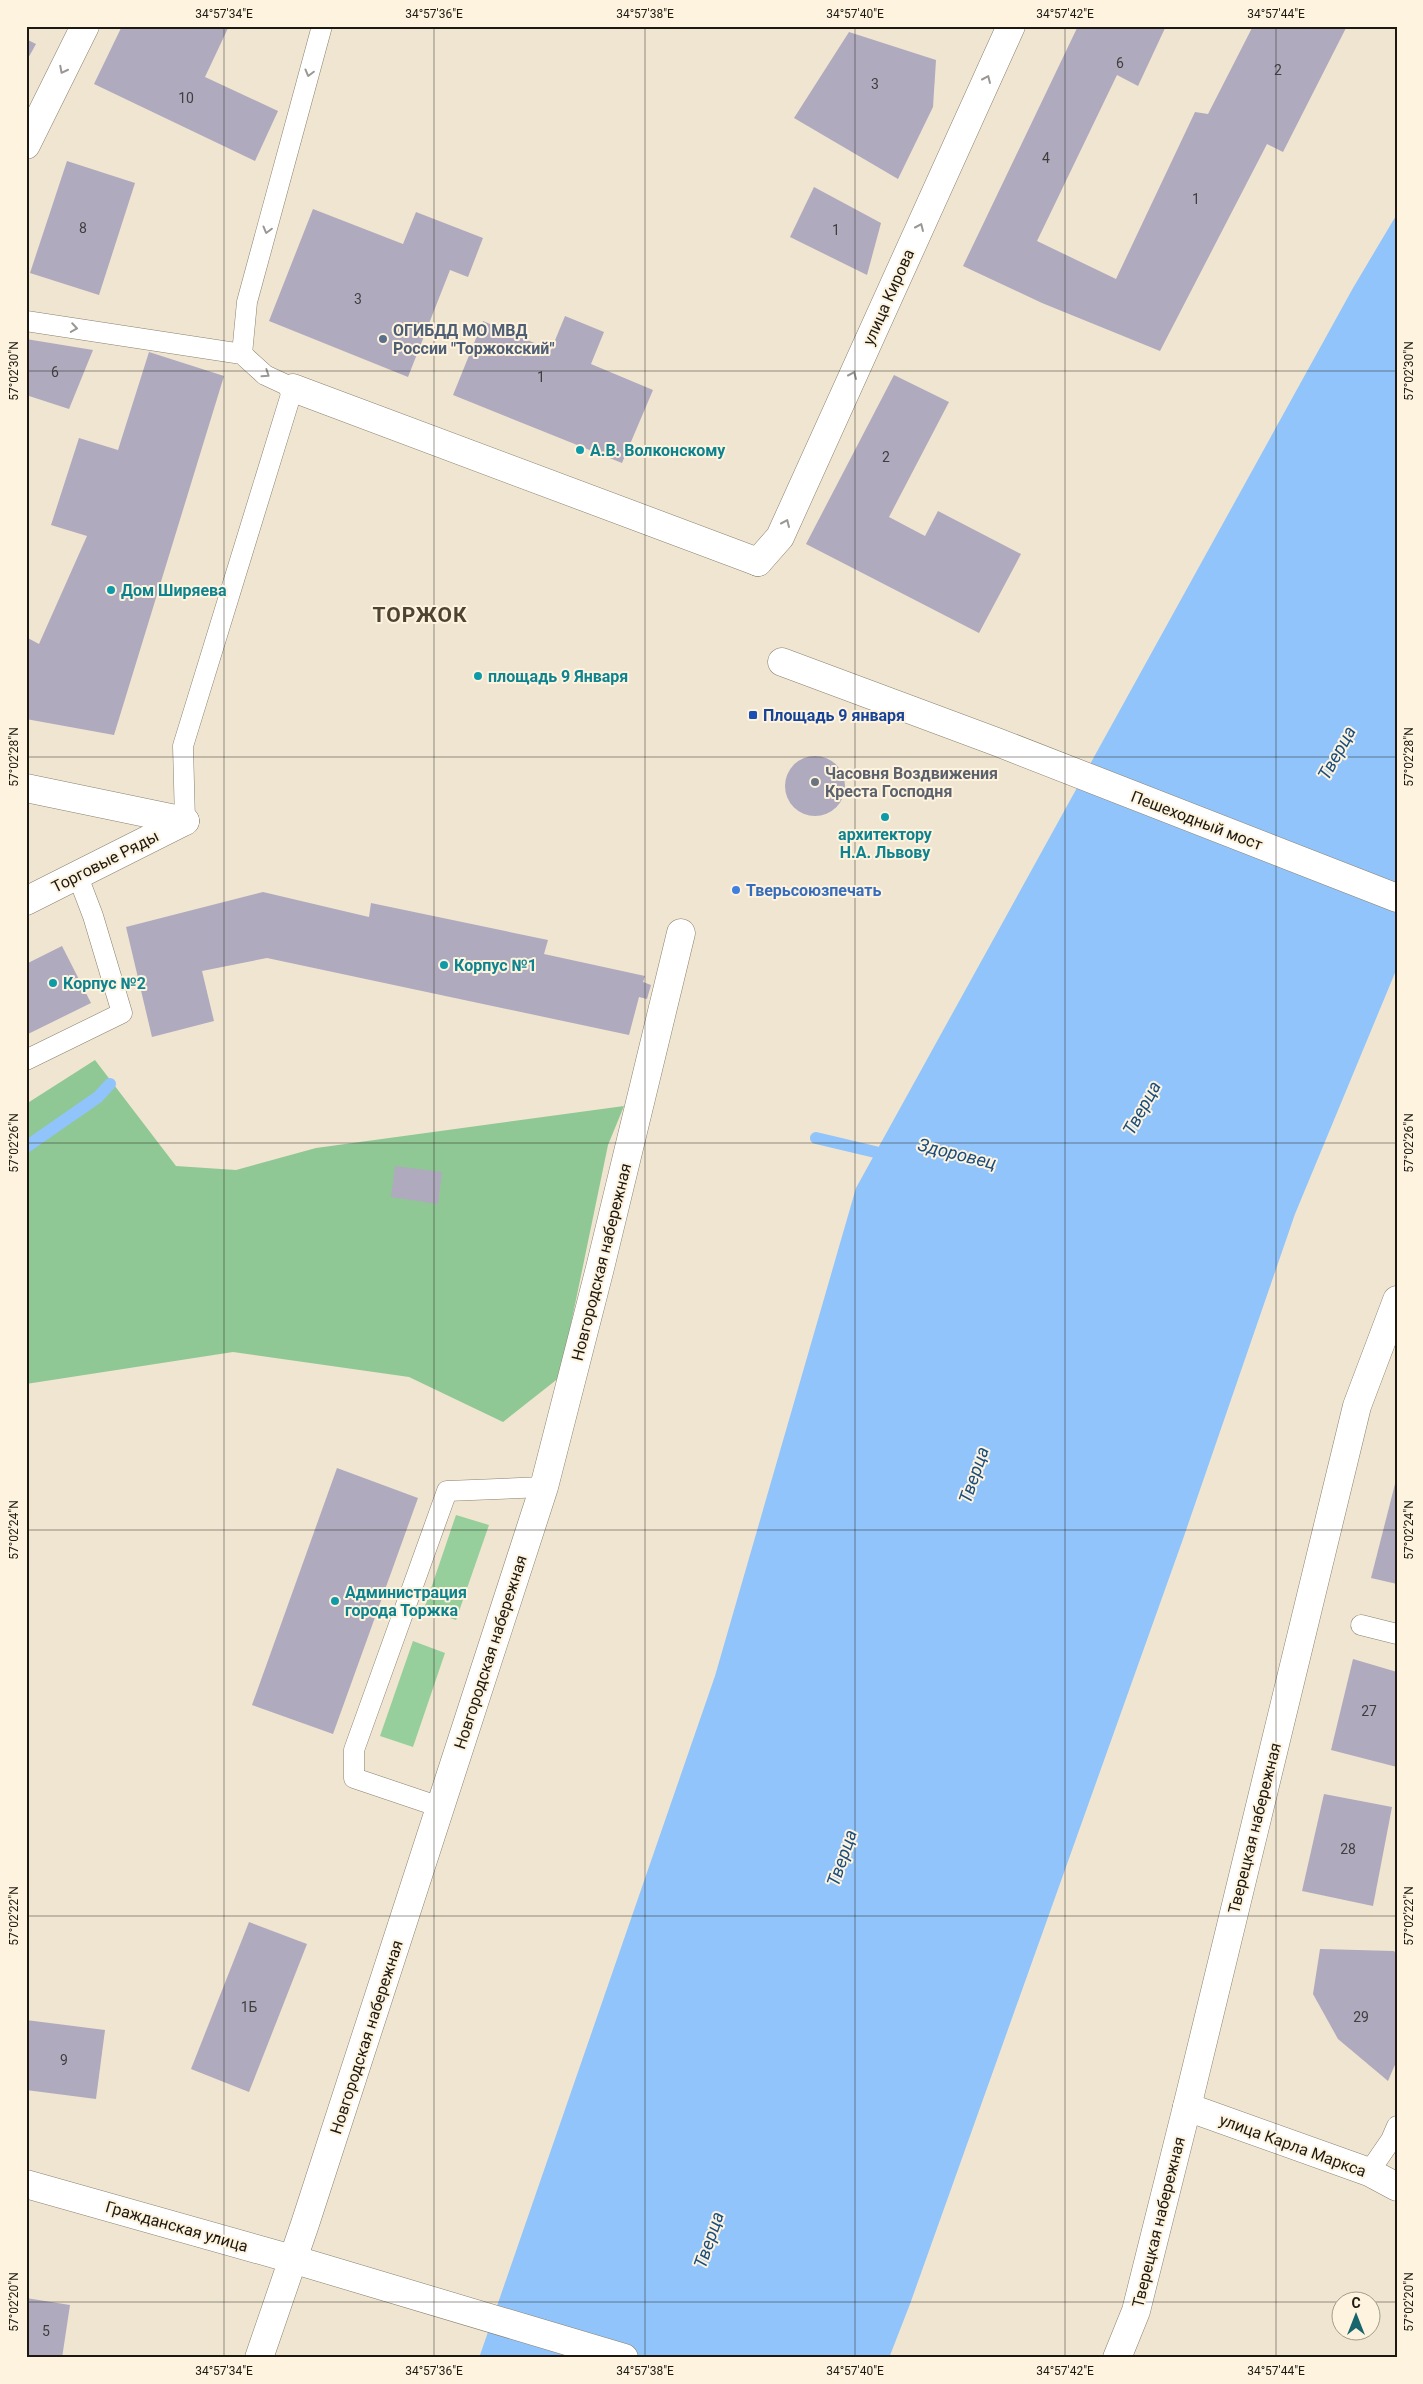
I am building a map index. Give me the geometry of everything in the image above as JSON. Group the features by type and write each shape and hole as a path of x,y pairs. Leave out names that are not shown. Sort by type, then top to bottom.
{"street":[{"path":"26,145 85,26"},
{"name":"улица Кирова","path":"293,388 758,562 780,537 1011,26"},
{"name":"Пешеходный мост","path":"782,662 997,742 1397,898"},
{"path":"26,788 184,821"},
{"name":"Торговые Ряды","path":"26,901 184,821"},
{"name":"Новгородская набережная","path":"258,2358 544,1487 603,1258 681,933"},
{"name":"Тверецкая набережная","path":"1117,2358 1136,2310 1357,1406 1397,1300"},
{"name":"улица Карла Маркса","path":"1187,2107 1369,2172 1397,2187"},
{"name":"Гражданская улица","path":"26,2184 292,2259 624,2358"}],"lane":[{"path":"242,354 247,302 322,26"},
{"path":"26,321 242,354 265,375 293,388 183,746 184,821"},
{"path":"26,1060 122,1012 93,916 77,874"},
{"path":"440,1807 354,1778 354,1750 447,1491 544,1487"},
{"path":"1361,1625 1397,1634"},
{"path":"1369,2172 1391,2140 1397,2126"}],"green space":[{"path":"95,1060 176,1166 236,1170 316,1148 624,1106 608,1145 560,1377 503,1422 409,1377 233,1352 26,1384 26,1104"},
{"path":"456,1515 489,1525 456,1620 424,1609"},
{"path":"413,1641 445,1653 413,1747 380,1736"}],"water":[{"name":"Тверца","path":"1397,214 1397,968 1295,1214 1183,1539 910,2304 889,2358 479,2358 715,1676 856,1188 1353,288"}],"building":[{"path":"122,26 229,26 205,77 278,111 255,161 94,84"},
{"path":"1078,26 1166,26 1138,86 1117,75 1037,241 1116,279 1195,112 1208,114 1253,26 1347,26 1283,152 1267,144 1160,351 1042,303 963,266"},
{"path":"849,32 936,60 933,107 898,179 794,118"},
{"path":"26,39 36,44 26,62"},
{"path":"67,161 135,183 99,295 30,273"},
{"path":"814,187 881,223 867,275 790,237"},
{"path":"313,209 403,244 416,212 483,238 468,277 450,270 408,377 269,321"},
{"path":"565,316 604,332 591,364 653,390 622,463 453,395 483,321 551,350"},
{"path":"26,339 93,350 69,409 26,395"},
{"name":"Дом Ширяева","path":"149,352 224,376 114,735 26,719 26,637 39,644 87,536 51,525 79,438 118,450"},
{"path":"894,375 949,402 889,517 925,536 938,511 1021,554 979,633 806,544"},
{"name":"Часовня Воздвижения Креста Господня","path":"815,756 832,761 840,769 845,786 840,803 832,811 815,816 798,811 790,803 785,786 790,769 798,761"},
{"name":"Корпус №1","path":"263,892 369,917 371,903 548,940 544,954 645,976 643,982 651,985 647,999 639,997 629,1035 267,958 202,971 214,1021 152,1037 126,927"},
{"name":"Корпус №2","path":"62,946 91,1003 26,1035 26,964"},
{"path":"395,1166 442,1172 438,1204 391,1197"},
{"name":"Администрация города Торжка","path":"337,1468 418,1498 333,1734 252,1705"},
{"path":"1397,1480 1397,1584 1371,1578"},
{"path":"1353,1659 1397,1672 1397,1767 1331,1750"},
{"path":"1324,1794 1392,1807 1373,1906 1302,1891"},
{"path":"249,1922 307,1944 249,2092 191,2069"},
{"path":"1320,1949 1394,1951 1397,1956 1397,2060 1388,2081 1338,2039 1313,1994"},
{"path":"26,2020 105,2030 96,2099 26,2090"},
{"path":"26,2298 70,2305 62,2358 26,2358"}],"waterway":[{"name":"Здоровец","path":"26,1147 98,1097 110,1084"},
{"name":"Здоровец","path":"816,1138 892,1156"}],"place":[{"name":"ОГИБДД МО МВД России \"Торжокский\"","path":"383,339"},
{"name":"А.В. Волконскому","path":"580,450"},
{"name":"Дом Ширяева","path":"111,590"},
{"name":"площадь 9 Января","path":"478,676"},
{"name":"Площадь 9 января","path":"753,715"},
{"name":"Часовня Воздвижения Креста Господня","path":"815,782"},
{"name":"архитектору Н.А. Львову","path":"885,817"},
{"name":"Тверьсоюзпечать","path":"736,890"},
{"name":"Корпус №1","path":"444,965"},
{"name":"Корпус №2","path":"53,983"},
{"name":"Администрация города Торжка","path":"335,1601"}],"district":[{"name":"ТОРЖОК","path":"420,615"}]}
